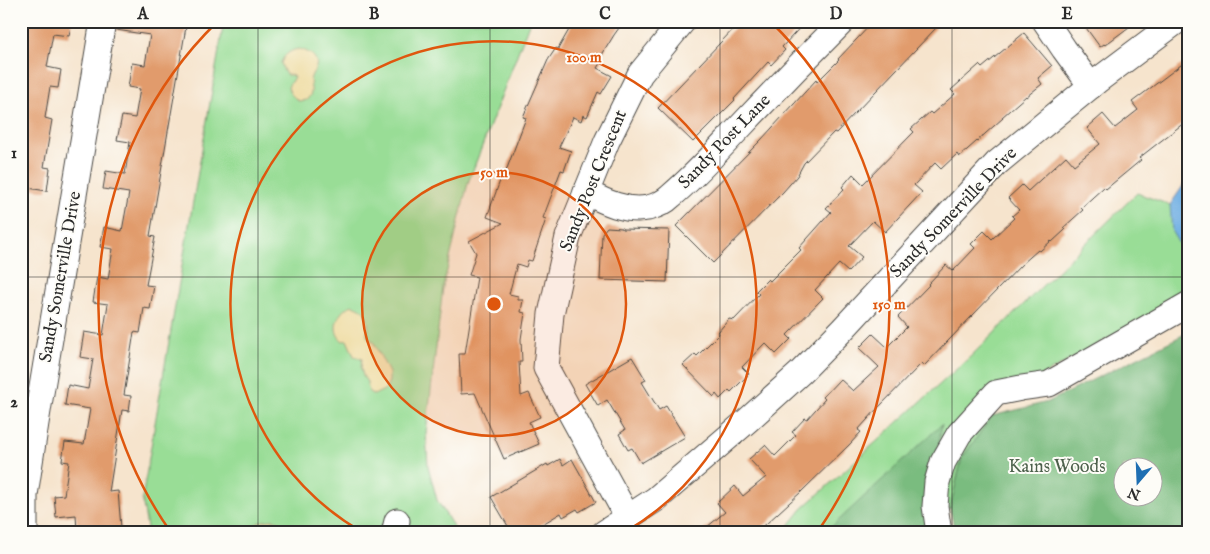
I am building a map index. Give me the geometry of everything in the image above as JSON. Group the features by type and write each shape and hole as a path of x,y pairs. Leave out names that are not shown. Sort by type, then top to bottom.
{"street":[{"name":"Sandy Somerville Drive","path":"25,533 25,495 103,21"},
{"name":"Sandy Post Crescent","path":"628,518 546,368 551,314 568,237 607,140 640,74 683,21"},
{"name":"Sandy Post Lane","path":"586,192 600,200 633,209 648,208 670,198 842,21"},
{"path":"1045,21 1092,86"},
{"name":"Sandy Somerville Drive","path":"604,533 656,499 800,373 997,163 1092,86 1177,21"},
{"path":"939,533 935,506 937,482 943,462 959,434 996,394 1049,384 1189,304"}],"green space":[{"path":"224,21 530,21 468,183 443,287 426,433 428,466 437,500 457,533 148,533 142,499"},
{"path":"1137,193 1170,205 1189,224 1189,293 1033,381 1002,385 992,416 962,458 950,508 941,512 941,533 783,533 802,509 970,357"},
{"name":"Kains Woods","path":"1189,332 1189,533 955,533 950,508 962,458 992,416 1048,402"},
{"path":"942,424 925,533 825,533"}],"sand":[{"path":"299,49 314,57 316,68 310,79 311,94 307,100 298,101 290,93 288,87 294,77 286,75 281,63 288,53"},
{"path":"353,305 365,313 368,323 367,336 373,341 389,373 386,389 374,395 369,392 367,382 363,376 361,368 362,359 354,356 347,340 343,341 337,332 337,321 343,311"},
{"path":"275,520 281,522 283,533 248,533 253,526 260,522"}],"water":[{"path":"1189,177 1189,255 1185,254 1172,232 1170,205"}],"building":[{"path":"21,21 72,21 69,36 53,34 47,67 61,70 58,88 50,87 45,118 52,120 44,167 50,168 47,191 21,187"},
{"path":"117,21 187,21 150,236 155,237 146,285 154,286 150,309 144,308 140,333 134,332 124,395 131,396 129,411 122,410 109,492 118,491 121,528 77,532 76,515 56,517 54,496 64,495 69,462 62,461 65,442 84,444 90,409 65,405 68,385 88,389 93,359 80,357 84,332 103,335 108,304 93,302 97,277 108,279 113,249 100,247 104,227 122,231 129,193 103,189 106,171 125,174 130,142 117,140 122,116 135,118 140,89 128,87 132,63 145,65 150,35 116,30"},
{"path":"574,21 624,21 600,58 602,60 597,68 612,76 601,94 598,92 587,117 583,115 581,121 573,117 559,147 571,151 564,171 561,170 543,218 546,219 532,261 528,260 526,267 517,264 509,294 518,296 518,300 523,300 521,312 525,313 521,339 522,362 519,362 521,396 529,393 540,417 529,422 539,444 504,459 475,393 461,394 459,354 465,354 477,277 469,275 476,253 469,241 503,223 487,217 526,118 523,117 548,60 556,48 558,49"},
{"path":"741,21 806,21 782,47 785,50 771,65 768,62 735,100 693,142 658,108"},
{"path":"874,21 928,21 936,28 836,133 834,132 804,163 797,176 783,192 713,263 676,226 761,140 816,80 817,82 839,60"},
{"path":"1081,21 1137,21 1100,47"},
{"path":"1024,33 1052,66 1038,78 1042,84 1002,117 959,157 957,154 941,169 935,163 914,185 922,192 885,232 873,221 849,246 862,257 848,272 839,264 815,290 823,298 787,335 791,339 776,354 765,343 742,367 749,374 731,392 729,390 720,399 716,394 714,397 683,365 695,354 697,356 719,334 718,332 729,319 734,320 759,294 756,291 768,279 770,281 801,250 799,248 831,212 826,208 844,189 842,187 853,174 863,184 914,132 911,129 955,94 951,90 979,65 982,68"},
{"path":"1189,59 1189,119 1139,158 1141,160 1106,189 1104,187 1081,208 1083,210 1063,228 1065,230 1022,264 924,366 922,363 877,409 858,430 861,432 850,444 766,524 755,533 700,533 725,512 717,503 735,486 743,496 766,477 749,459 765,445 775,456 796,435 792,432 805,418 807,419 825,399 823,397 840,379 853,391 879,367 859,348 873,334 887,347 907,327 898,317 946,265 953,271 975,248 971,244 984,231 992,239 1014,218 1012,216 1019,210 1008,198 1022,185 1028,191 1066,156 1074,165 1100,144 1087,128 1103,114 1115,128 1138,110 1132,102"},
{"path":"607,227 669,230 667,282 600,280 602,233"},
{"path":"632,357 646,380 642,382 659,410 666,406 685,437 641,463 632,448 628,450 619,434 625,430 607,400 598,406 585,384"},
{"path":"560,459 563,465 572,459 596,502 579,512 577,509 563,517 561,513 536,528 539,533 512,533 491,497 547,464 548,466"}]}
